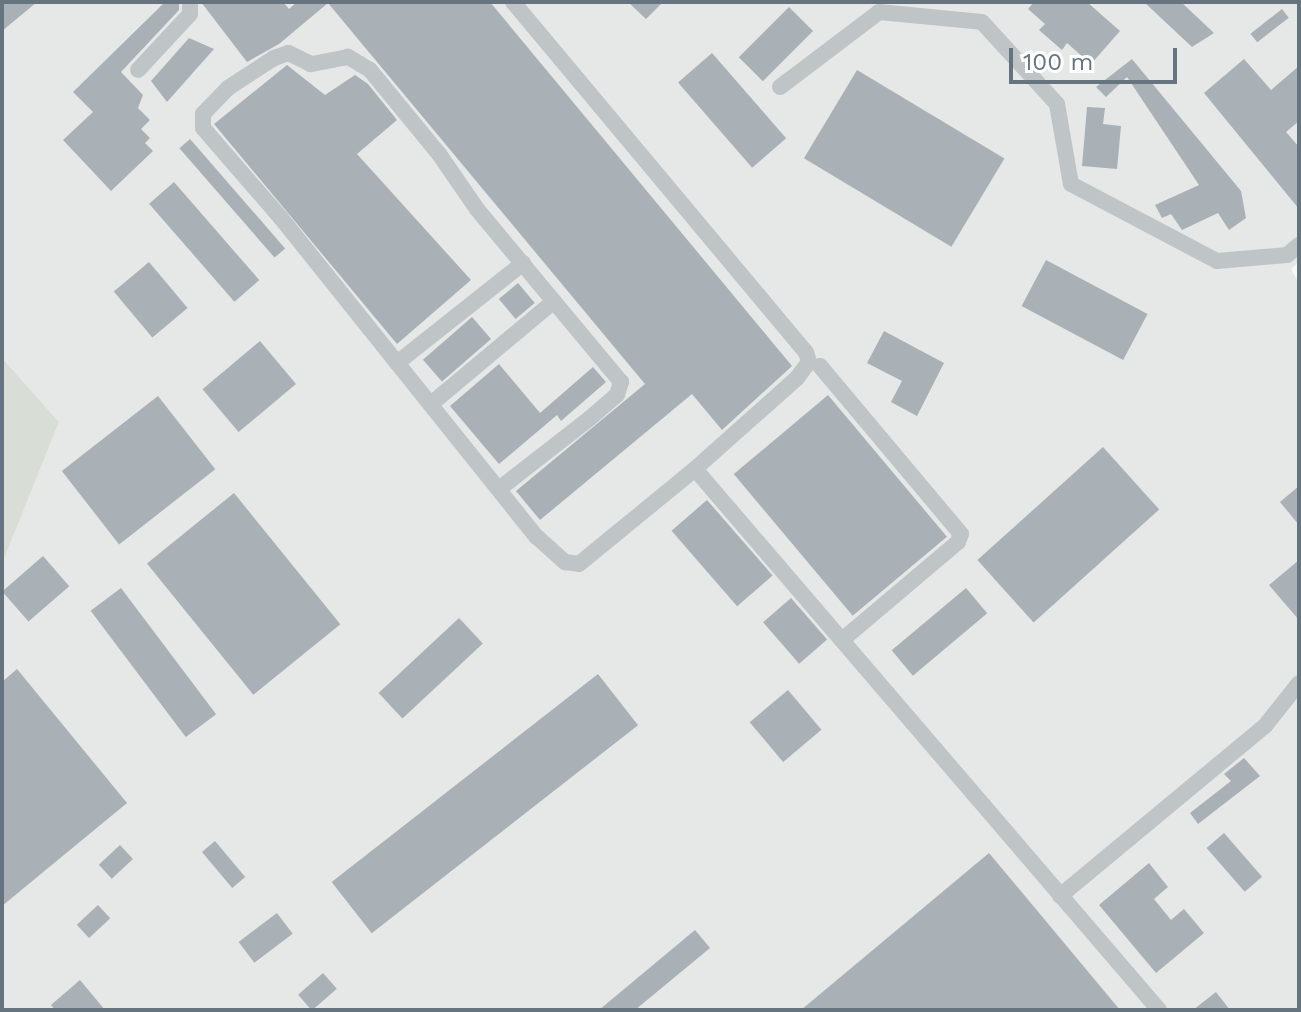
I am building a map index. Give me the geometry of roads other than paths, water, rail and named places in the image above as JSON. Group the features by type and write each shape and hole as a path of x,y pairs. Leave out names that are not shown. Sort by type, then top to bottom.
{"lane":[{"path":"138,70 190,14 190,2"},
{"path":"499,489 617,395 621,382 370,70 348,57 311,64 288,53 228,88 203,114 203,128 537,537 565,562 579,564 695,469 797,378 809,362 806,352 513,2"},
{"path":"780,87 879,12 982,22 1057,104 1071,184 1217,261 1287,255 1299,245"},
{"path":"397,363 523,263"},
{"path":"431,404 554,301"},
{"path":"820,366 961,534 958,542 842,640"},
{"path":"695,469 1159,1010"},
{"path":"1060,896 1265,726 1299,683"}]}
